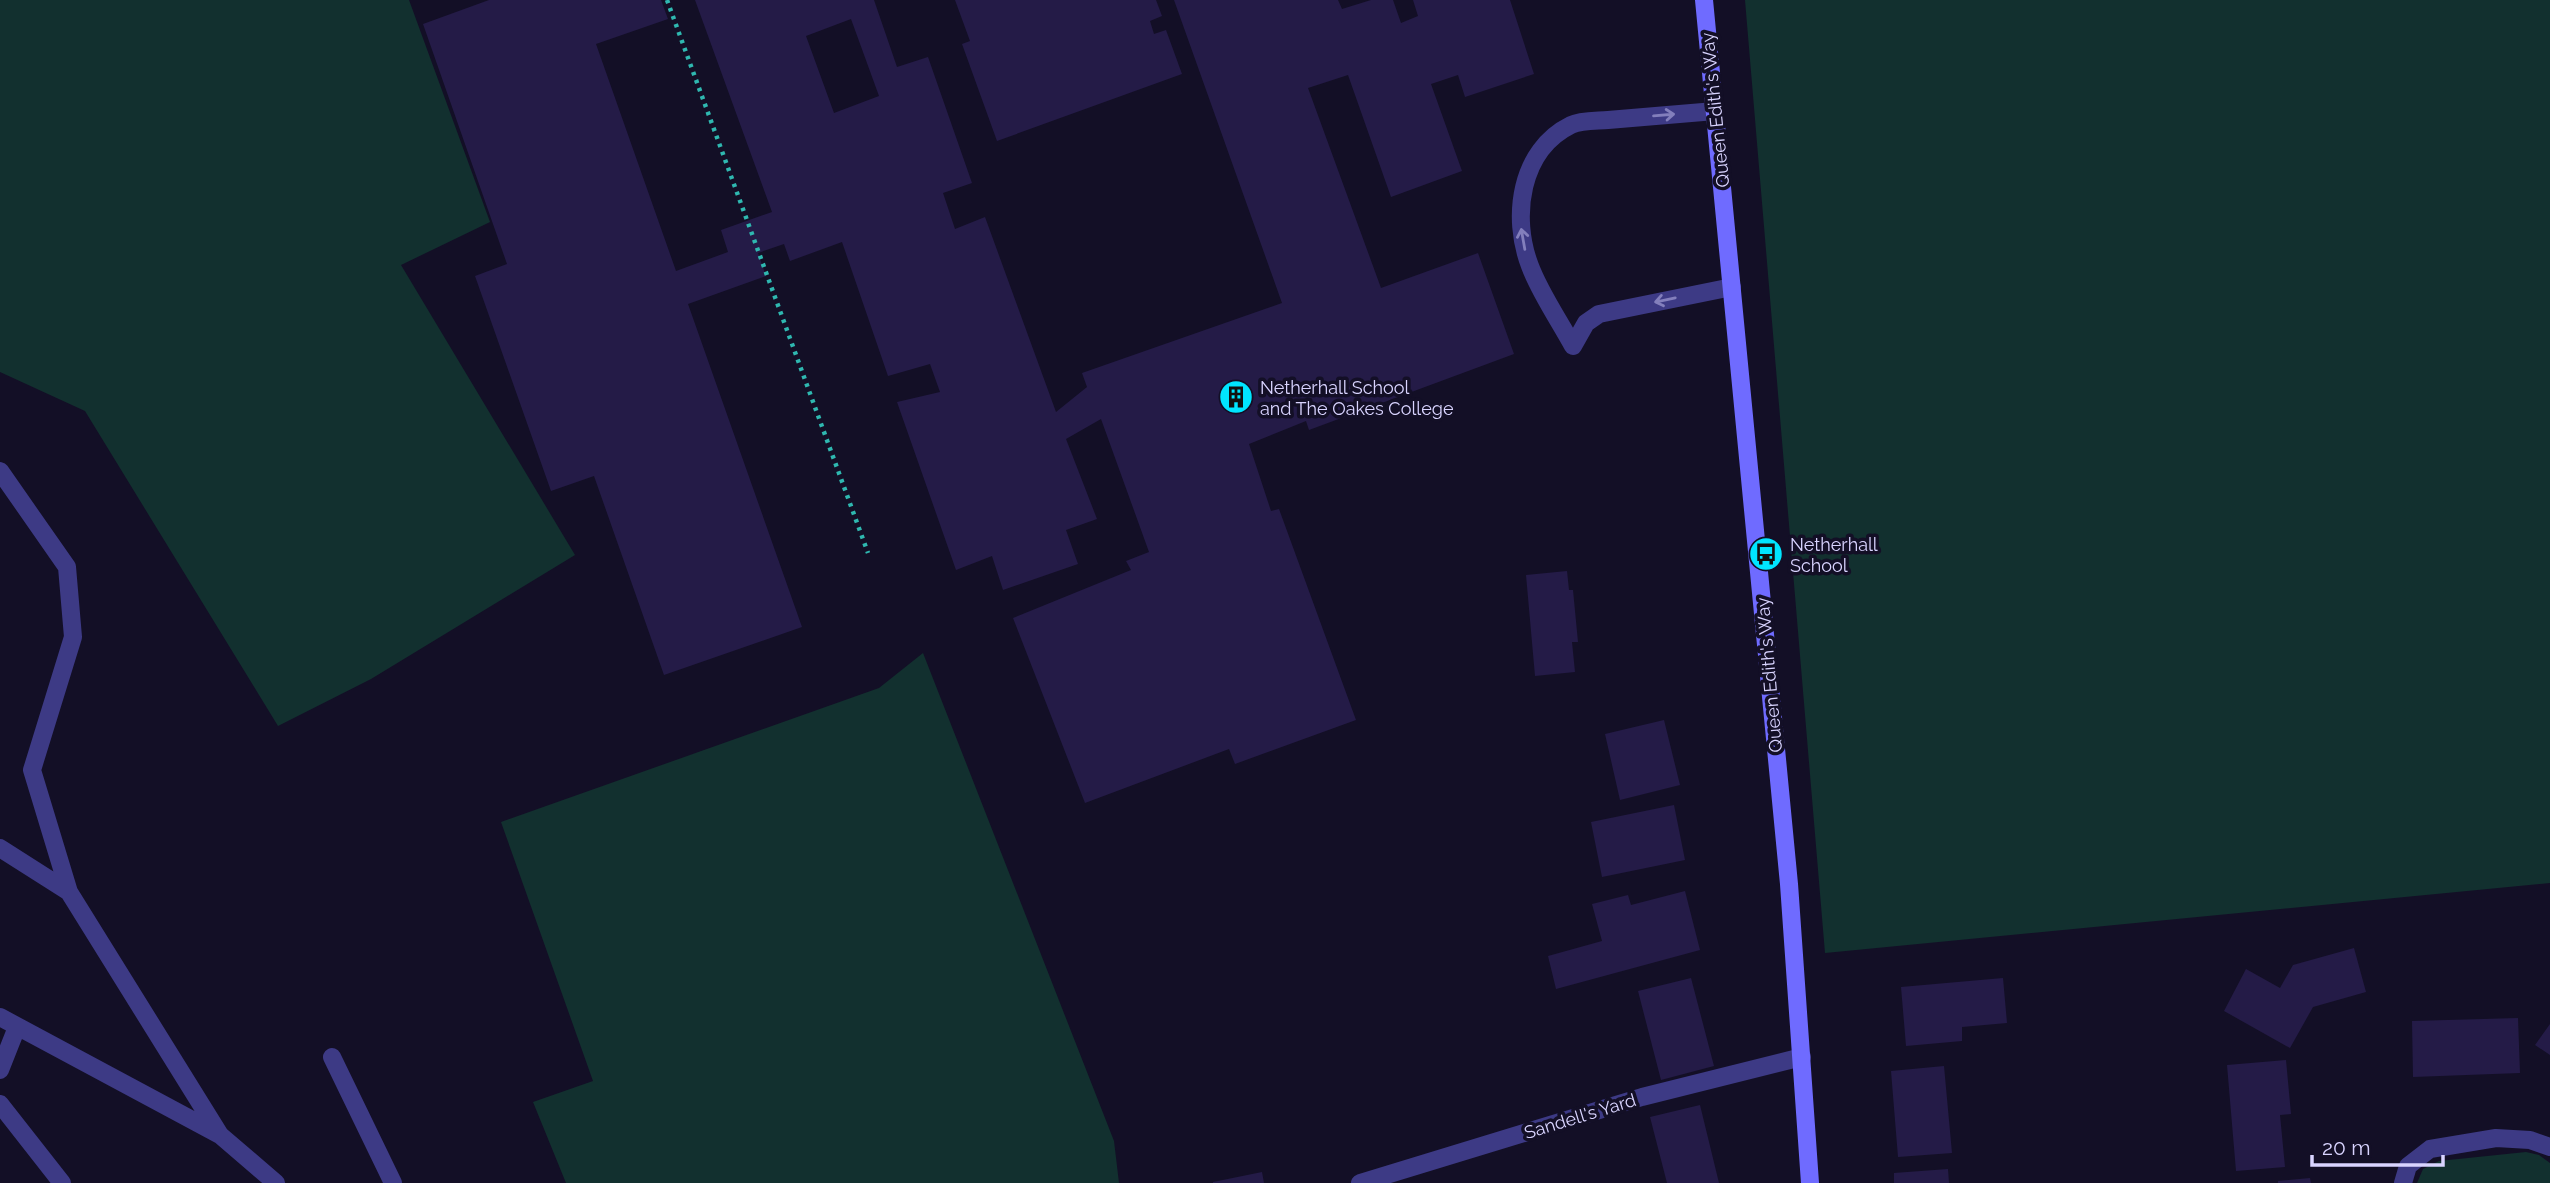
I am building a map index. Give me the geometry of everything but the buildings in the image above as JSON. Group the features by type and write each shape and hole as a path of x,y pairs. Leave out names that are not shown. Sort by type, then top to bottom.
{"street":[{"name":"Queen Edith's Way","path":"1704,0 1789,884 1810,1183"},
{"path":"1715,110 1573,123 1547,140 1531,165 1522,189 1522,238 1530,266 1573,346 1586,323 1599,314 1732,287"},
{"path":"0,471 67,567 73,637 33,770 69,892 220,1135"},
{"path":"0,848 69,892"},
{"path":"0,1017 220,1135 276,1183"},
{"path":"0,1070 18,1027"},
{"path":"332,1057 393,1183"},
{"name":"Sandell's Yard","path":"1360,1183 1643,1097 1802,1057"},
{"path":"0,1104 62,1183"},
{"path":"2403,1183 2409,1166 2430,1149 2496,1138 2530,1140 2550,1147"}],"path":[{"path":"667,0 868,553"}],"green space":[{"path":"0,0 409,0 490,222 401,265 575,555 371,679 278,726 85,411 0,372"},
{"path":"1745,0 2550,0 2550,883 1825,953"},
{"path":"923,653 1114,1141 1119,1183 566,1183 533,1102 593,1081 501,822 879,688"},
{"path":"2526,1152 2539,1155 2550,1163 2550,1183 2417,1183 2423,1169 2439,1161"}],"place":[{"name":"Netherhall School and The Oakes College","path":"1236,397"},
{"name":"Netherhall School","path":"1766,554"}]}
